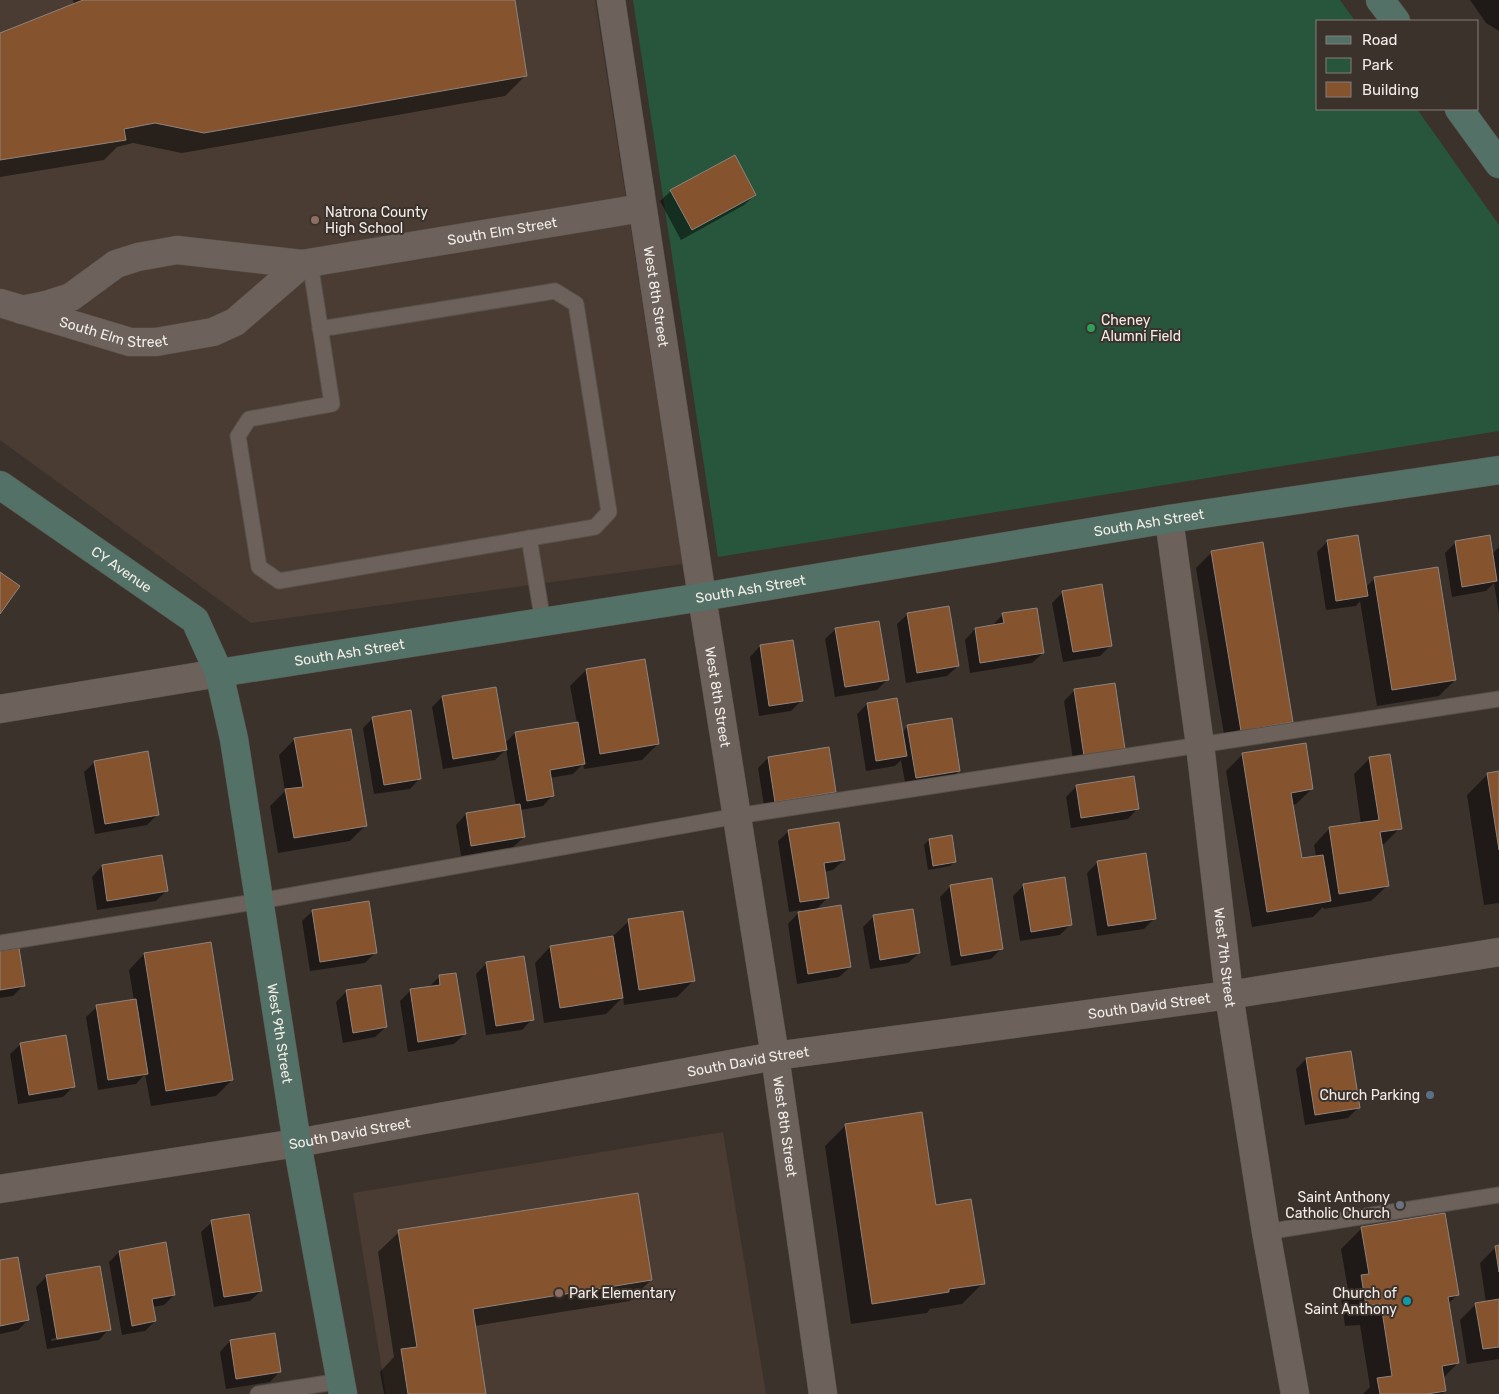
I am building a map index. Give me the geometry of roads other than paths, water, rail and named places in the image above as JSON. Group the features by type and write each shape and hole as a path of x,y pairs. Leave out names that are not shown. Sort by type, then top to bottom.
{"street":[{"name":"West 8th Street","path":"611,0 702,597 775,1056 823,1394"},
{"path":"1380,0 1395,20"},
{"path":"1460,110 1499,164"},
{"name":"South Elm Street","path":"11,306 46,305 71,297 116,264 138,256 177,250 306,263 642,208"},
{"name":"South Elm Street","path":"11,306 130,342 156,342 213,332 234,322 306,263"},
{"name":"South Ash Street","path":"0,710 219,673 702,597 1169,519 1499,470"},
{"name":"CY Avenue","path":"0,485 195,620 219,673"},
{"name":"West 7th Street","path":"1169,519 1200,745 1229,995 1266,1232 1295,1394"},
{"name":"West 9th Street","path":"219,673 234,740 297,1143 342,1388"},
{"name":"South David Street","path":"0,1189 297,1143 775,1056 1229,995 1499,952"}],"lane":[{"path":"306,263 320,329 332,404 249,419 238,436 259,568 279,581 595,527 609,512 576,304 555,291 320,329"},
{"path":"529,538 543,622"},
{"path":"0,943 260,901 737,816 1499,699"},
{"path":"1266,1232 1499,1195"},
{"path":"258,1394 342,1388"}],"place":[{"name":"Natrona County High School","path":"315,220"},
{"name":"Cheney Alumni Field","path":"1091,328"},
{"name":"Church Parking","path":"1430,1095"},
{"name":"Saint Anthony Catholic Church","path":"1400,1205"},
{"name":"Park Elementary","path":"559,1293"},
{"name":"Church of Saint Anthony","path":"1407,1301"}]}
